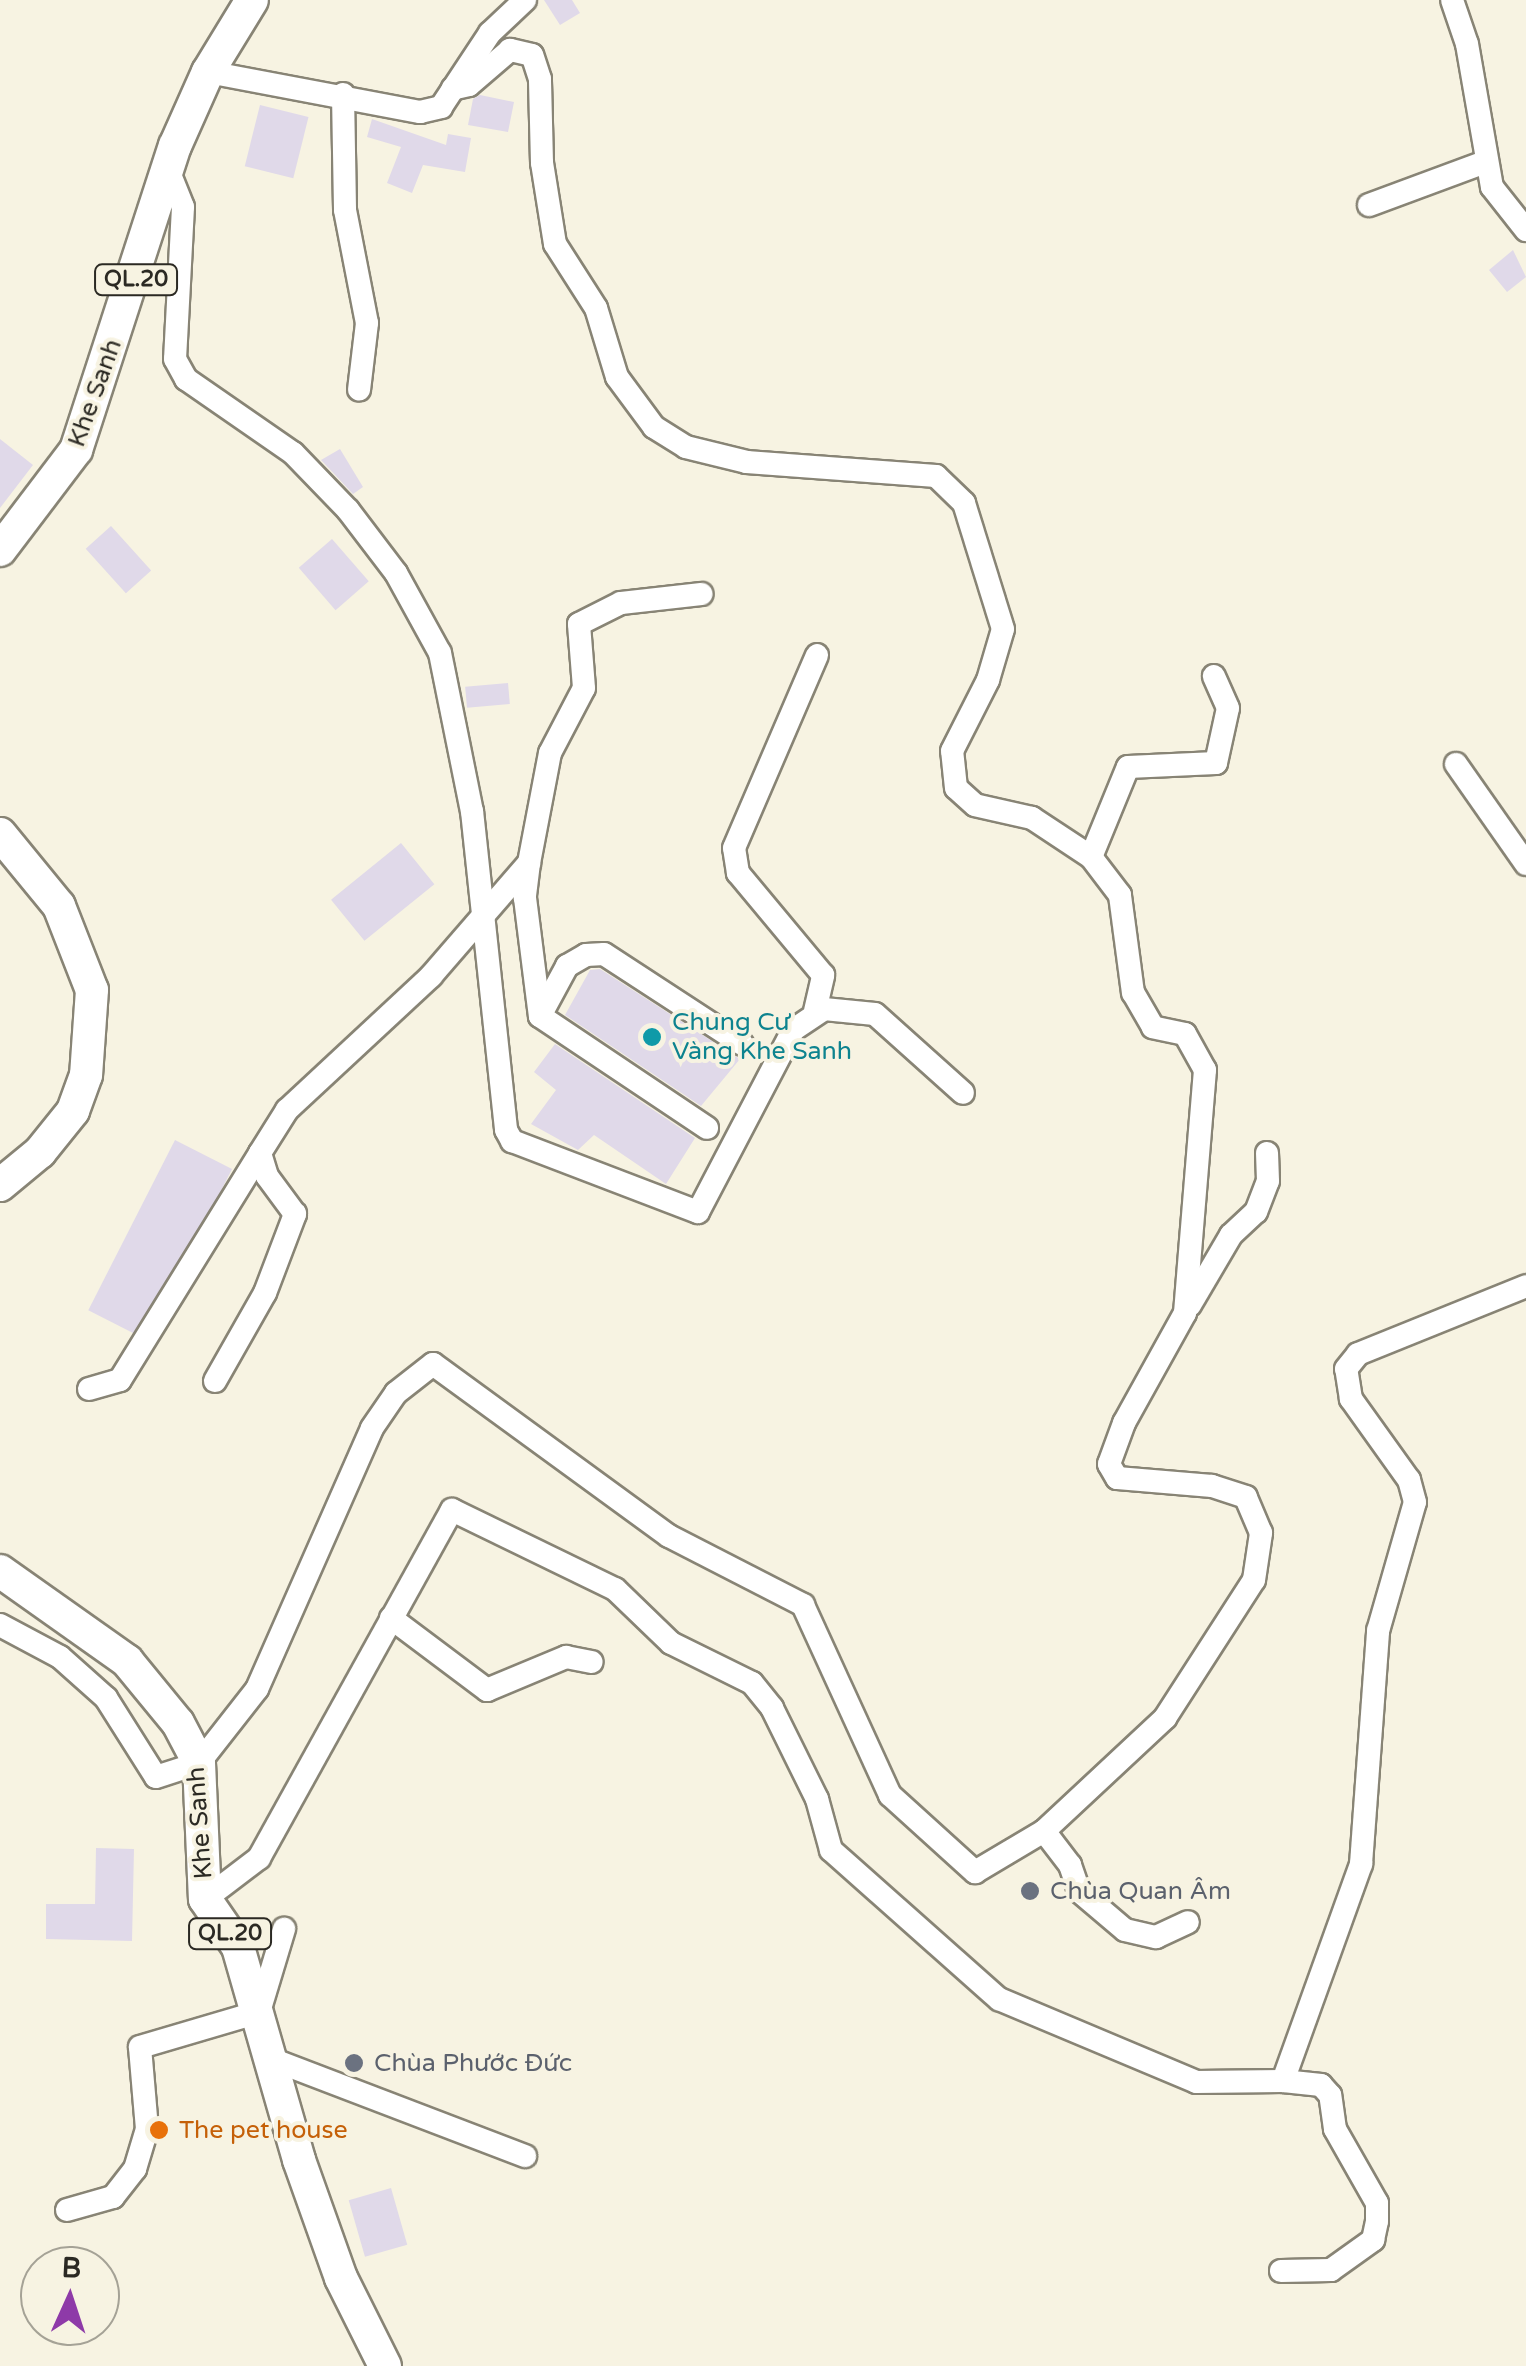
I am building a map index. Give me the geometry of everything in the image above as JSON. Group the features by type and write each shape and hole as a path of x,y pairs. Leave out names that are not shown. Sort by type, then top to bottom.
{"highway":[{"name":"Khe Sanh","path":"0,550 76,450 167,168 208,72 252,0"},
{"path":"0,834 59,906 92,990 86,1075 73,1111 40,1152 0,1185"},
{"name":"Khe Sanh","path":"0,1571 127,1662 178,1722 199,1763 205,1900 238,1947 341,2278 385,2366"}],"street":[{"path":"208,72 344,94 420,112 441,107 490,33 525,0"},
{"path":"1452,0 1467,44 1492,187 1526,230"},
{"path":"452,89 469,86 510,50 532,56 540,79 542,163 555,244 596,308 618,376 654,428 717,455 835,472 936,476 964,504 1003,629 988,680 952,751 956,788 975,805 1032,818 1091,856 1120,896 1133,993 1153,1026 1185,1034 1205,1070 1185,1313"},
{"path":"344,94 345,210 367,322 358,390"},
{"path":"1369,205 1485,162"},
{"path":"167,168 183,206 175,360 186,379 293,453 396,573 440,653 486,910 506,1130 512,1141 686,1212 698,1212 705,1202 786,1042 815,1011 823,975 738,874 734,848 817,655"},
{"path":"701,594 621,604 579,624 584,688 550,753 525,898 540,1016 707,1128"},
{"path":"1091,856 1128,767 1216,763 1228,708 1214,676"},
{"path":"1456,764 1526,864"},
{"path":"89,1389 120,1380 287,1110 430,976 528,863"},
{"path":"540,1016 568,966 586,955 604,954 742,1044"},
{"path":"815,1011 866,1010 963,1093"},
{"path":"214,1381 265,1294 294,1214 266,1176 260,1152"},
{"path":"0,1626 60,1657 106,1698 156,1776 199,1763 257,1689 372,1428 396,1394 434,1364 669,1536 803,1606 890,1795 975,1872 1044,1831 1165,1718 1254,1580 1261,1533 1246,1497 1212,1486 1117,1478 1110,1464 1124,1424 1185,1313 1231,1235 1256,1212 1268,1180 1267,1153"},
{"path":"1283,2082 1362,1864 1378,1631 1415,1502 1409,1480 1350,1399 1346,1369 1358,1354 1526,1286"},
{"path":"205,1900 259,1858 452,1510 615,1588 672,1644 752,1683 772,1708 817,1799 831,1850 999,1999 1196,2082 1306,2080 1330,2095 1335,2129 1378,2203 1373,2240 1331,2270 1281,2270"},
{"path":"391,1618 487,1690 566,1657 592,1662"},
{"path":"1044,1831 1070,1865 1079,1891 1125,1930 1156,1937 1188,1922"},
{"path":"67,2210 113,2197 134,2169 147,2129 140,2046 258,2012 284,1928"},
{"path":"272,2059 525,2156"}],"building":[{"path":"544,0 572,0 580,13 560,25"},
{"path":"480,95 514,102 508,132 468,125 473,99"},
{"path":"260,105 309,117 293,178 245,166"},
{"path":"372,119 446,145 448,134 471,138 465,172 423,165 412,193 387,183 401,147 367,137"},
{"path":"1513,250 1526,277 1507,292 1489,270"},
{"path":"0,439 33,465 0,508"},
{"path":"340,449 363,487 353,494 321,460"},
{"path":"111,526 151,571 126,593 86,549"},
{"path":"332,539 369,581 336,610 299,568"},
{"path":"508,683 510,704 467,708 465,687"},
{"path":"401,843 434,884 364,941 331,900"},
{"name":"Chung Cư Vàng Khe Sanh","path":"600,969 740,1059 701,1106 565,1015 590,970"},
{"path":"555,1044 695,1138 666,1184 594,1135 578,1150 531,1124 556,1090 534,1072"},
{"path":"175,1140 232,1169 145,1339 88,1310"},
{"path":"96,1848 134,1849 132,1941 46,1939 46,1904 95,1904"},
{"path":"391,2188 407,2245 365,2257 349,2200"}],"place":[{"name":"Chung Cư Vàng Khe Sanh","path":"652,1037"},
{"name":"Chùa Quan Âm","path":"1030,1891"},
{"name":"Chùa Phước Đức","path":"354,2063"},
{"name":"The pet house","path":"159,2130"}]}
